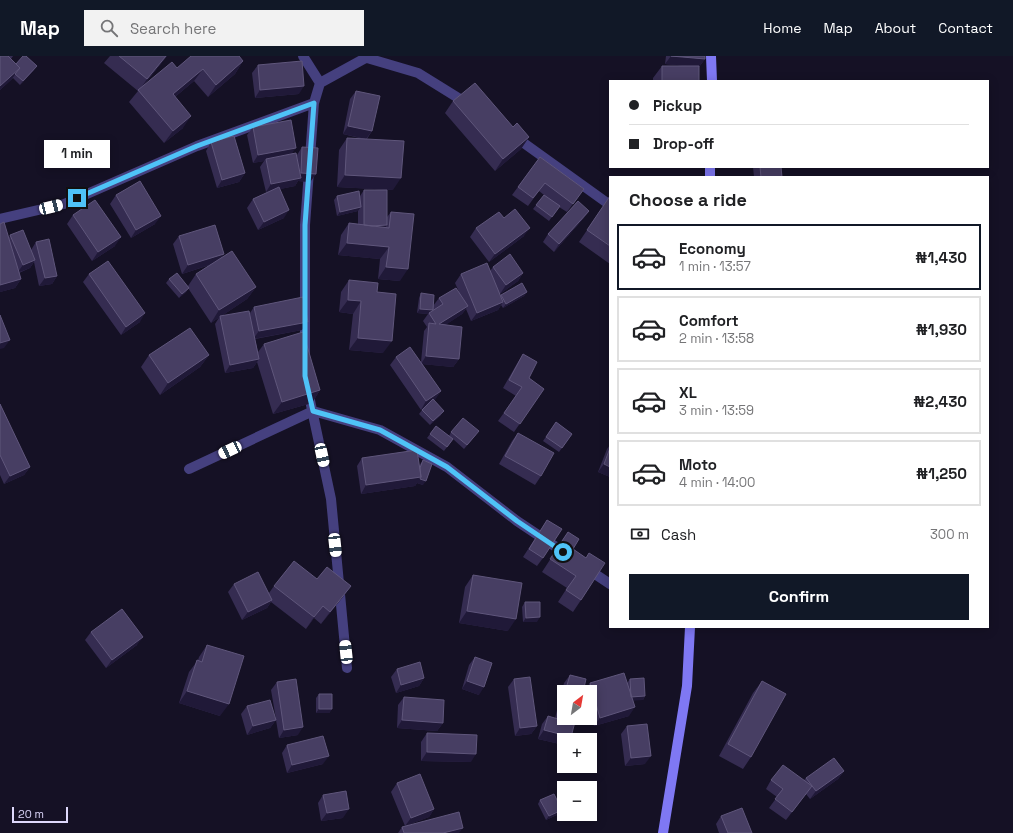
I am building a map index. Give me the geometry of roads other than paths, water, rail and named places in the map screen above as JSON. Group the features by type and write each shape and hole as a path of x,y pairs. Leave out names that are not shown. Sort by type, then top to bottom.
{"street":[{"path":"303,56 320,84"},
{"path":"711,56 712,80"},
{"path":"305,360 305,225 314,103 320,84 368,57 418,73 475,109"},
{"path":"0,219 64,204 197,146 314,103"},
{"path":"507,131 609,203"},
{"path":"307,383 331,499 347,668"},
{"path":"189,469 313,411 380,430 447,467 517,521 609,583"},
{"path":"663,833 687,686 690,628"}]}
